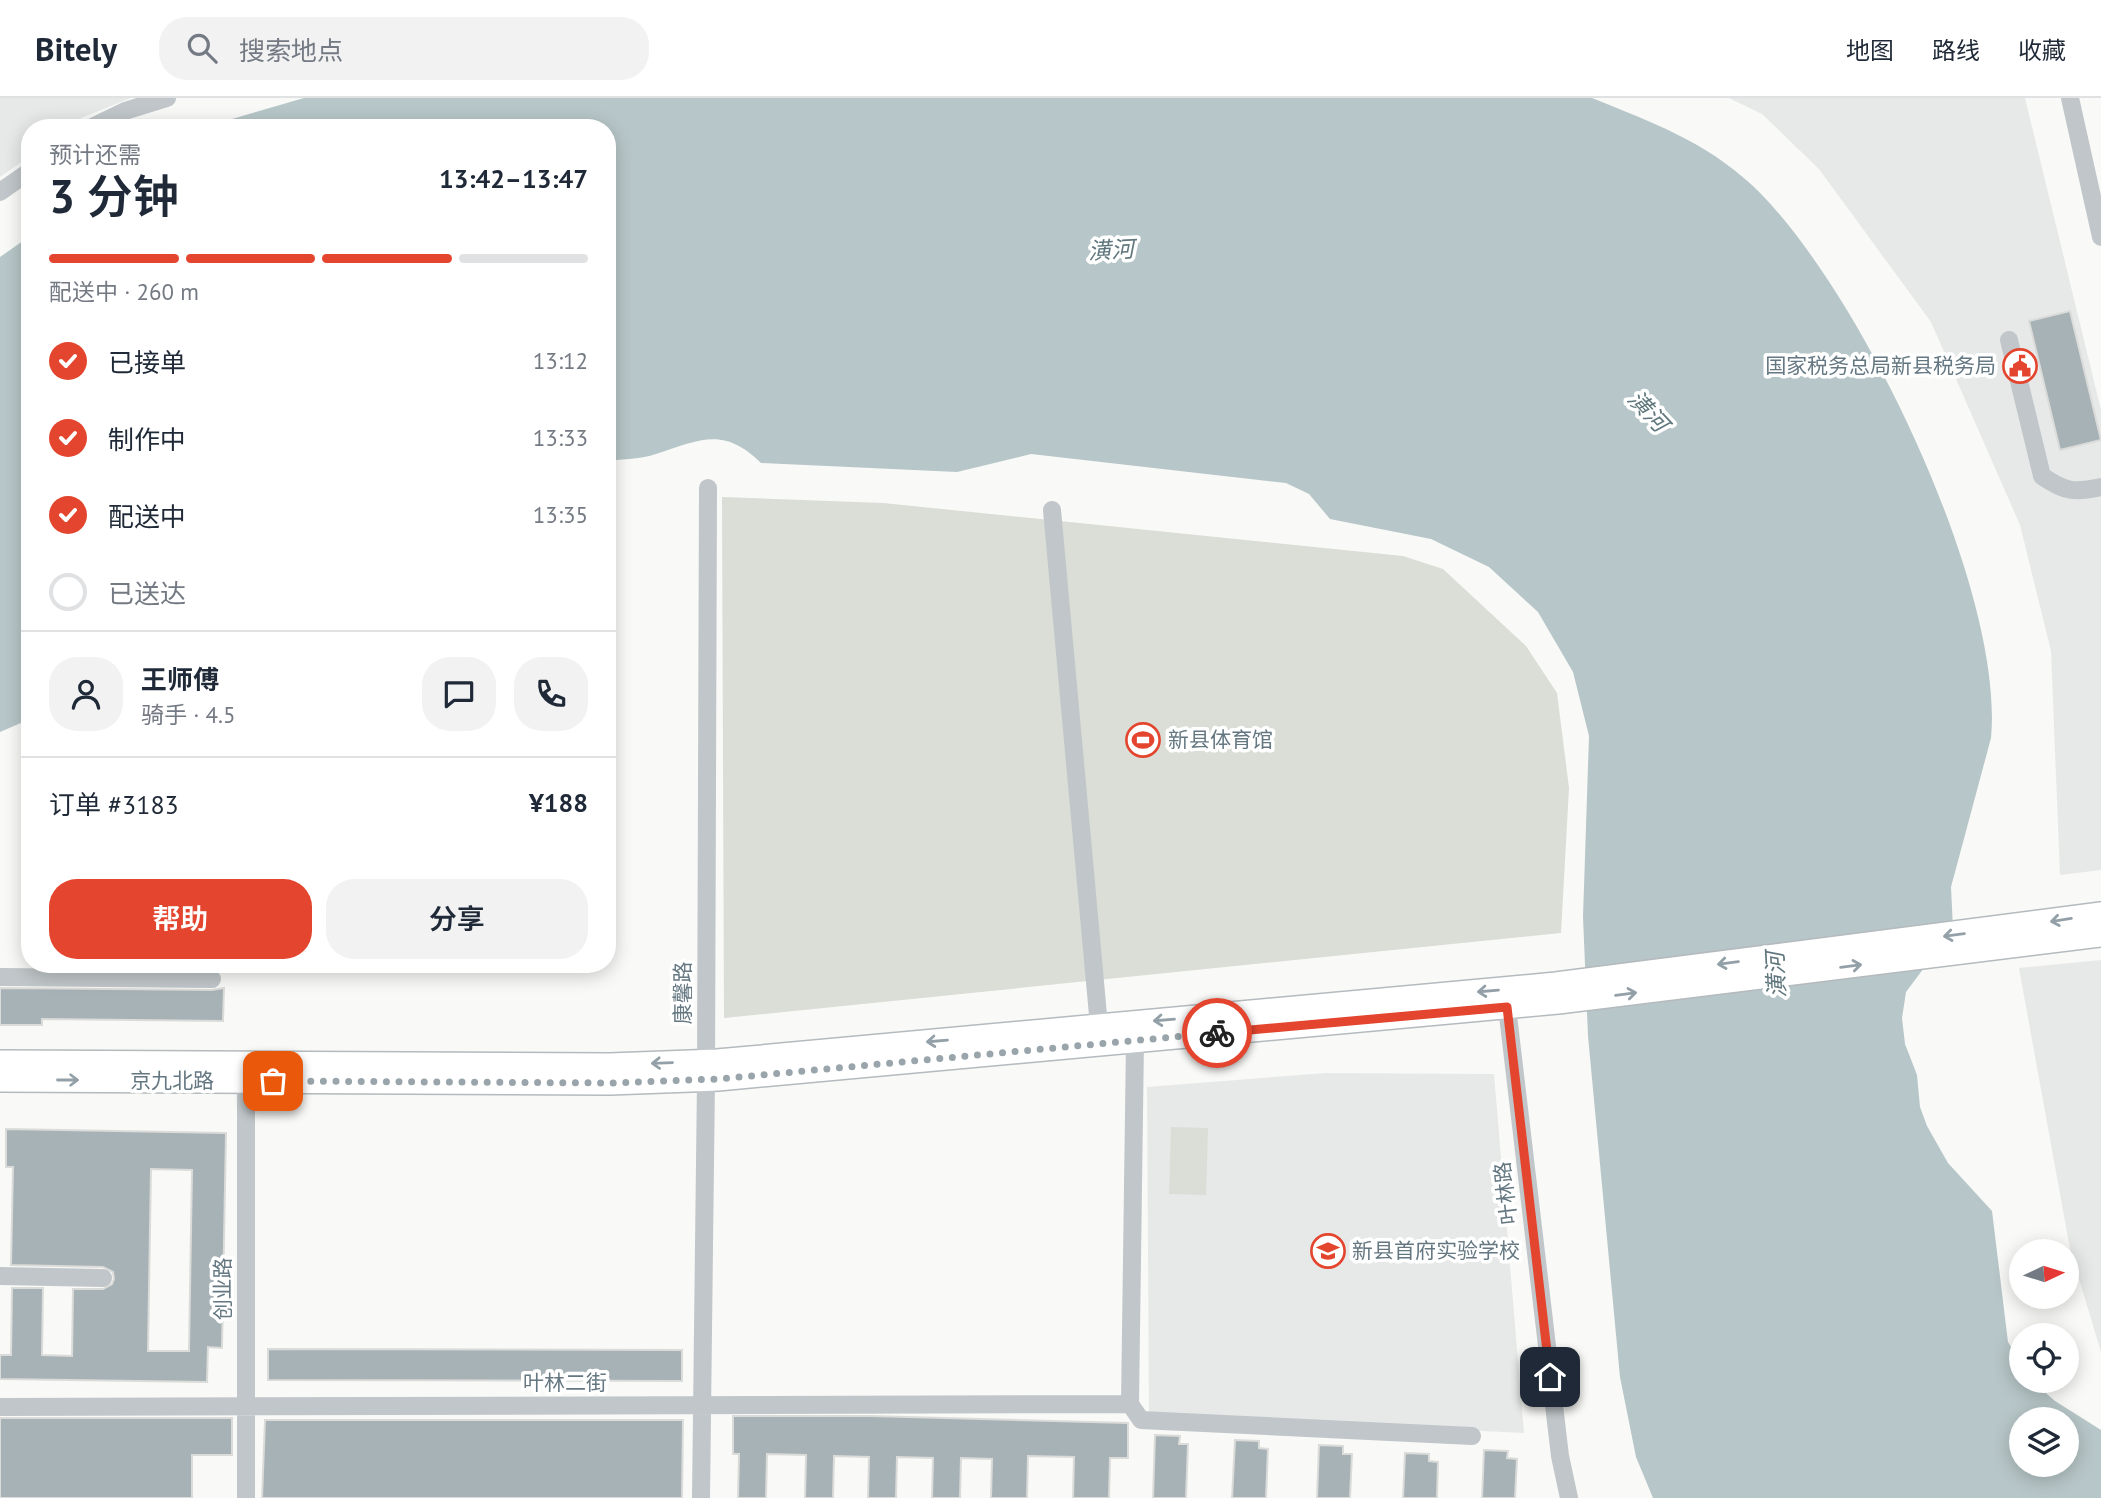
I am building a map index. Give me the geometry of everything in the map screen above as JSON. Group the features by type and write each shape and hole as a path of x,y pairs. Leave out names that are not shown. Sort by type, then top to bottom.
{"main road":[{"path":"2023,935 2101,914"},
{"path":"1557,993 2023,935 2101,935"},
{"name":"京九北路","path":"0,1062 573,1065 706,1070 1135,1041 1507,1007 1557,993"},
{"name":"京九北路","path":"0,1080 610,1083 1099,1026 1557,993"}],"street":[{"path":"109,119 167,98"},
{"path":"2070,98 2101,237"},
{"path":"0,192 21,177"},
{"path":"2009,340 2042,476 2061,487 2078,492 2101,487"},
{"name":"康馨路","path":"701,1498 708,488"},
{"path":"1052,510 1099,1026"},
{"path":"0,977 212,979"},
{"name":"叶林路","path":"1507,1007 1560,1457 1569,1498"},
{"path":"1135,1041 1130,1404 1141,1420 1472,1436"},
{"name":"创业路","path":"246,1081 246,1498"},
{"path":"0,1276 103,1278"},
{"name":"叶林二街","path":"0,1407 1130,1404"}],"shaded area":[{"path":"0,98 131,98 80,119 21,119 21,162 0,177"},
{"path":"1729,98 2025,98 2101,410 2101,870 2060,875 2051,651 2020,525 1931,322 1819,169 1762,114"},
{"name":"新县体育馆","path":"722,497 883,503 1403,556 1443,569 1526,646 1557,693 1569,788 1561,933 724,1018"},
{"path":"2101,960 2101,1352 2079,1279 2079,1239 2068,1239 2019,968"},
{"name":"新县首府实验学校","path":"1325,1073 1494,1074 1524,1433 1149,1415 1147,1087"},
{"path":"1171,1127 1208,1128 1206,1195 1169,1194"}],"water":[{"name":"潢河","path":"304,98 1592,98 1677,134 1715,156 1753,186 1795,233 1837,294 1879,366 1917,445 1950,525 1975,604 1989,676 1991,738 1951,887 1953,929 1906,992 1902,1018 1905,1044 1917,1075 1920,1107 1927,1126 1948,1163 1992,1211 2009,1344 2009,1393 2046,1393 2065,1407 2009,1407 2009,1477 2079,1477 2079,1416 2101,1430 2101,1498 1653,1498 1636,1457 1620,1377 1588,1036 1583,917 1589,736 1573,672 1538,612 1489,567 1431,539 1330,519 1309,494 1286,483 1031,454 957,472 761,463 735,444 711,439 656,454 616,460 616,119 232,119"},
{"path":"21,242 21,723 0,732 0,257"}],"building":[{"path":"2070,311 2101,440 2060,450 2029,321"},
{"path":"0,988 224,988 223,1021 42,1019 42,1025 0,1025"},
{"path":"6,1129 226,1133 222,1348 208,1347 207,1382 0,1379 0,1355 11,1355 12,1288 43,1288 42,1355 72,1356 73,1289 103,1289 112,1284 114,1279 113,1272 103,1267 11,1265 13,1167 6,1167","holes":["151,1169 192,1170 189,1351 148,1351"]},
{"path":"268,1349 682,1350 682,1381 268,1380"},
{"path":"733,1416 871,1416 1128,1423 1128,1458 1110,1458 1109,1498 1073,1498 1074,1457 1028,1456 1027,1498 991,1498 992,1459 961,1458 960,1498 932,1498 933,1458 897,1457 896,1498 868,1498 869,1457 834,1456 833,1498 805,1498 806,1455 767,1454 766,1498 738,1498 739,1454 733,1454"},
{"path":"0,1418 232,1418 232,1455 192,1455 192,1498 0,1498"},
{"path":"265,1420 683,1420 682,1498 262,1498"},
{"path":"1155,1435 1180,1436 1179,1444 1188,1444 1186,1498 1153,1498"},
{"path":"1235,1440 1259,1441 1259,1448 1268,1449 1266,1498 1232,1498"},
{"path":"1319,1445 1343,1446 1343,1454 1352,1454 1350,1498 1317,1498"},
{"path":"1484,1450 1508,1451 1507,1458 1517,1459 1515,1498 1482,1498"},
{"path":"1405,1453 1429,1454 1429,1461 1438,1462 1437,1498 1403,1498"}],"way so far":[{"path":"273,1081 610,1083 718,1079 1217,1033"}],"place":[{"name":"国家税务总局新县税务局","path":"2020,366"},
{"name":"新县体育馆","path":"1143,740"},
{"name":"新县首府实验学校","path":"1328,1251"}],"route":[{"path":"1217,1033 1507,1007 1550,1377"}]}
